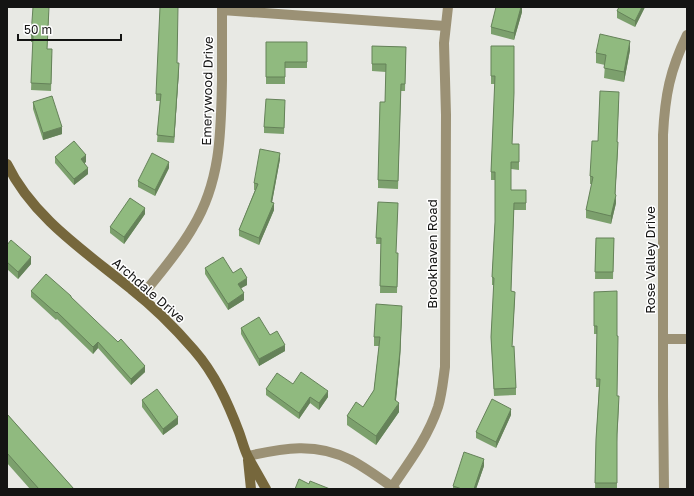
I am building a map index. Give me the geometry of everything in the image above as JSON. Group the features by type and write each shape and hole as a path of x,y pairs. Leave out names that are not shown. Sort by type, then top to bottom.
{"street":[{"name":"Brookhaven Road","path":"393,488 429,431 440,400 445,367 446,115 444,43 448,7"},
{"path":"222,8 445,26"},
{"name":"Emerywood Drive","path":"141,297 180,247 194,226 212,183 219,154 222,123 222,8"},
{"name":"Rose Valley Drive","path":"664,489 664,107 669,79 678,53 687,35"},
{"name":"Archdale Drive","path":"7,164 24,193 43,215 64,235 141,297 164,318 202,359 228,403 248,456 266,489"},
{"path":"663,339 687,339"},
{"path":"248,456 284,449 315,449 336,454 351,460 393,488"},
{"name":"Archdale Drive","path":"248,456 251,489"}],"building":[{"path":"33,7 49,7 47,49 52,49 51,84 31,83 33,36 31,35"},
{"path":"160,7 178,7 177,63 179,63 174,137 157,135 161,94 156,94"},
{"path":"496,7 521,7 514,33 491,27"},
{"path":"619,7 642,7 635,21 617,11"},
{"path":"600,34 630,41 624,72 604,68 606,55 596,53"},
{"path":"266,42 307,42 307,62 285,62 285,77 266,77"},
{"path":"372,46 406,47 405,84 401,84 398,181 378,180 380,102 385,102 386,64 372,64"},
{"path":"491,46 514,46 512,144 519,144 519,162 511,162 511,190 526,190 526,203 514,203 511,291 515,292 512,347 514,346 516,388 494,389 491,337 494,278 492,277 495,222 495,172 491,172 495,76 491,76"},
{"path":"600,91 619,92 616,195 611,216 586,210 593,177 590,176 592,141 598,141"},
{"path":"52,96 62,127 43,133 33,102"},
{"path":"266,99 285,100 284,128 264,127"},
{"path":"74,141 86,155 81,159 88,168 74,179 55,157"},
{"path":"260,149 280,153 271,202 274,203 259,238 239,230 258,184 254,183"},
{"path":"152,153 169,162 155,190 138,181"},
{"path":"130,198 145,208 124,237 110,227"},
{"path":"378,202 398,203 396,253 398,253 397,287 380,286 381,238 376,238"},
{"path":"596,238 614,238 613,272 595,272"},
{"path":"11,240 31,257 18,272 7,262 7,245"},
{"path":"223,257 233,273 241,268 247,278 238,284 244,293 228,304 205,268"},
{"path":"46,274 118,342 121,339 145,366 131,379 98,342 93,347 57,312 56,313 31,291"},
{"path":"617,291 617,396 619,396 617,483 595,483 600,379 596,379 597,326 594,326 594,292"},
{"path":"376,304 402,306 400,351 395,400 399,403 376,436 347,416 356,402 363,407 374,390 380,337 374,337"},
{"path":"259,317 270,335 277,331 285,345 259,359 241,328"},
{"path":"301,372 328,391 319,403 310,397 299,413 266,389 277,373 293,384"},
{"path":"157,389 178,417 163,429 142,400"},
{"path":"492,399 511,409 496,442 476,432"},
{"path":"7,414 74,489 39,489 7,453"},
{"path":"464,452 484,459 474,489 462,489 453,486"},
{"path":"299,479 309,484 310,481 330,489 295,489"}]}
